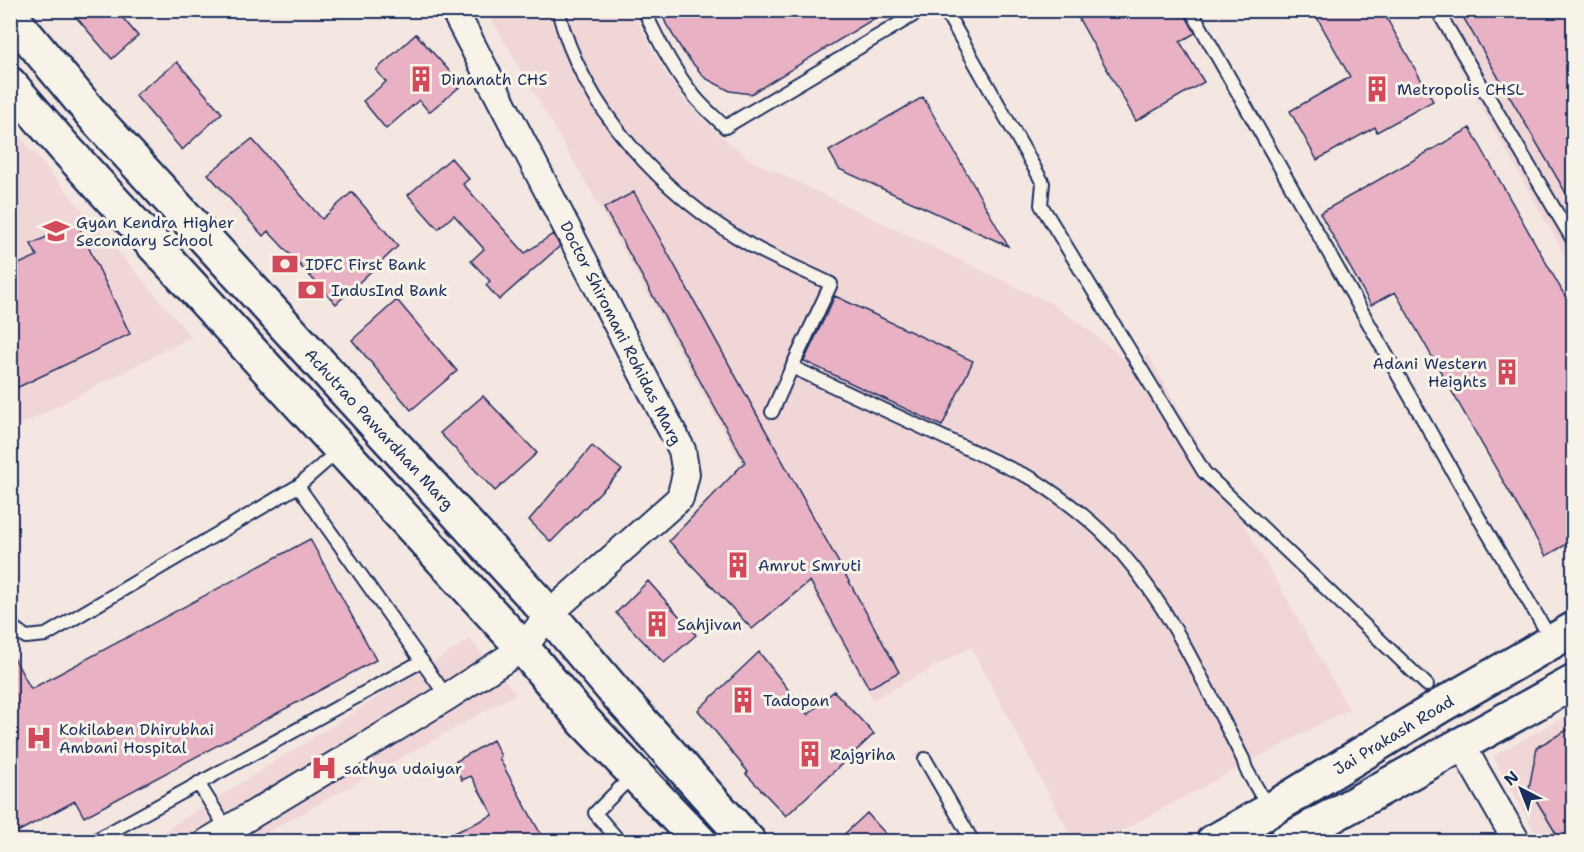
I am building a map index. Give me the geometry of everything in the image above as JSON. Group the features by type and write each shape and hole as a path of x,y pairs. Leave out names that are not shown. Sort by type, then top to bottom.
{"main road":[{"name":"Achutrao Pawardhan Marg","path":"10,15 96,119 549,614 615,692 749,842"},
{"path":"10,84 64,147 523,648 584,720 700,842"},
{"name":"Jai Prakash Road","path":"1213,842 1563,634"},
{"path":"1295,839 1574,682"}],"street":[{"name":"Doctor Shiromani Rohidas Marg","path":"217,835 447,697 523,648 549,614 680,498 686,474 682,450 454,10"},
{"path":"1462,746 1517,842"}],"lane":[{"path":"558,10 575,59 592,92 613,124 658,175 687,202 752,247 831,284 772,411"},
{"path":"644,10 672,66 696,98 726,127 922,10"},
{"path":"945,10 1043,183 1041,205 1204,472 1427,685"},
{"path":"1191,10 1483,525 1563,634"},
{"path":"1437,10 1574,242"},
{"path":"792,367 1033,479 1068,502 1098,527 1152,591 1270,810"},
{"path":"10,625 26,637 46,635 298,486 340,449"},
{"path":"298,486 447,697"},
{"path":"92,842 422,661"},
{"path":"924,759 973,842"},
{"path":"620,842 596,813 635,773"},
{"path":"198,783 217,835"}],"shaded area":[{"path":"487,11 632,11 662,68 685,100 714,130 749,159 1052,304 1129,363 1148,355 1349,709 1102,841 1074,842 971,647 873,700 594,197"},
{"path":"1428,11 1573,11 1573,270"},
{"name":"Gyan Kendra Higher Secondary School","path":"10,125 191,337 11,430 10,430"},
{"name":"sathya udaiyar","path":"470,639 516,694 252,841 147,842"},
{"path":"1573,712 1573,841 1540,841 1493,756"}],"building":[{"path":"70,10 116,10 138,36 112,59"},
{"path":"661,10 888,10 751,94 730,91 705,78 684,53 666,24"},
{"path":"1074,10 1183,10 1195,33 1180,42 1204,82 1136,121"},
{"name":"Metropolis CHSL","path":"1313,10 1382,10 1433,101 1377,132 1375,127 1317,160 1290,111 1350,77"},
{"path":"1459,10 1574,10 1574,207"},
{"name":"Dinanath CHS","path":"416,34 462,85 429,112 419,100 386,129 363,101 386,82 376,70"},
{"path":"177,62 222,113 182,150 135,95"},
{"path":"923,97 1008,246 839,169 829,151"},
{"name":"Adani Western Heights","path":"1470,128 1574,312 1574,540 1546,556 1395,292 1371,305 1320,213"},
{"path":"252,139 322,219 352,192 398,246 336,304 268,231 263,236 208,174"},
{"path":"451,158 469,179 463,184 525,253 553,234 560,246 499,300 486,285 490,281 471,261 484,249 454,215 438,229 408,195"},
{"path":"634,192 899,672 869,688 810,581 752,629 669,541 745,462 604,208"},
{"path":"77,223 130,334 10,391 10,268 37,256 31,244"},
{"path":"835,296 973,361 942,426 804,361"},
{"path":"397,300 457,371 411,410 352,340"},
{"path":"483,396 537,453 495,491 440,433"},
{"path":"592,446 622,470 551,542 529,520"},
{"name":"Kokilaben Dhirubhai Ambani Hospital","path":"310,539 376,660 84,817 75,801 10,836 10,651 31,689"},
{"name":"Sahjivan","path":"648,581 696,635 664,663 616,613"},
{"path":"759,652 808,715 834,691 874,734 786,816 746,774 748,772 698,710"},
{"path":"1574,726 1574,842 1561,842 1529,788 1537,747"},
{"path":"493,740 501,756 499,758 545,842 435,842 493,815 471,776 462,780 453,763"},
{"path":"867,813 893,842 836,842"}],"place":[{"name":"Dinanath CHS","path":"421,79"},
{"name":"Metropolis CHSL","path":"1377,89"},
{"name":"Gyan Kendra Higher Secondary School","path":"56,231"},
{"name":"IDFC First Bank","path":"285,264"},
{"name":"IndusInd Bank","path":"311,290"},
{"name":"Adani Western Heights","path":"1507,372"},
{"name":"Amrut Smruti","path":"738,565"},
{"name":"Sahjivan","path":"657,624"},
{"name":"Tadopan","path":"743,700"},
{"name":"Kokilaben Dhirubhai Ambani Hospital","path":"39,738"},
{"name":"Rajgriha","path":"810,754"},
{"name":"sathya udaiyar","path":"324,768"}]}
